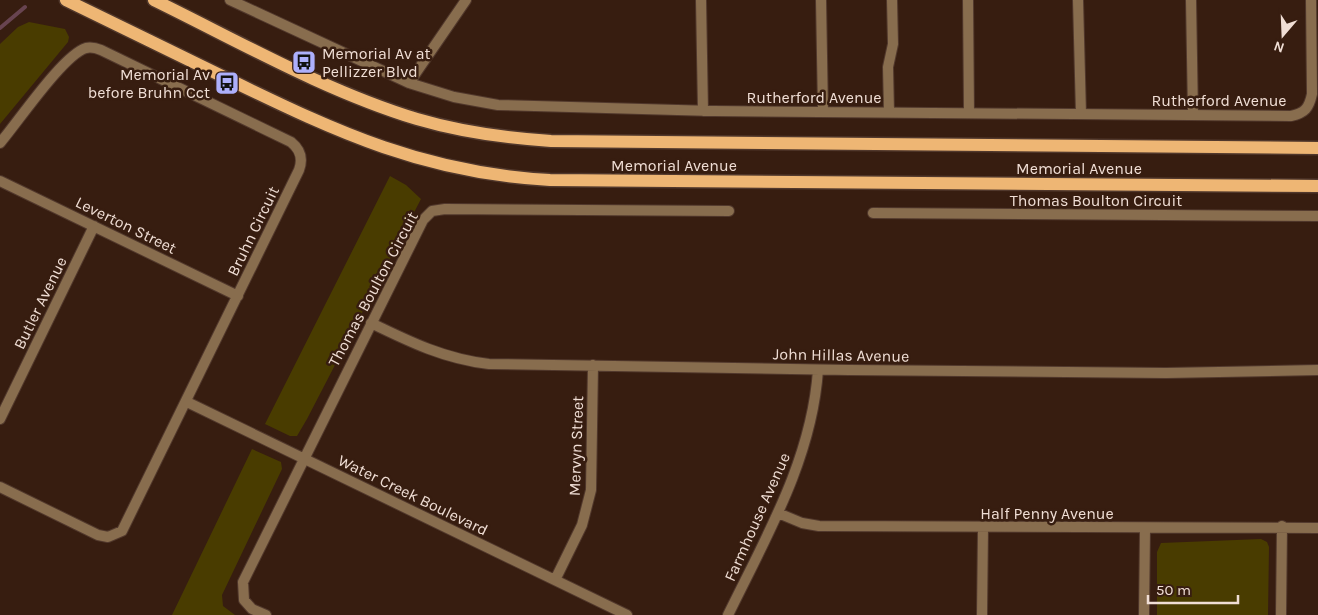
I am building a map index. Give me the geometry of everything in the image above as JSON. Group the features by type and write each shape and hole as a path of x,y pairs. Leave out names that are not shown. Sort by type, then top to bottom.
{"main road":[{"name":"Memorial Avenue","path":"66,0 353,138 417,159 500,176 550,180 1318,186"},
{"name":"Memorial Avenue","path":"154,0 316,79 379,106 445,126 505,138 571,141 1318,148"}],"street":[{"name":"Rutherford Avenue","path":"230,0 409,83 454,97 498,105 703,111 1291,116 1301,114 1309,108 1312,94 1311,0"},
{"path":"409,83 466,0"},
{"path":"701,0 703,111"},
{"path":"821,0 823,112"},
{"path":"889,112 888,67 892,44 892,0"},
{"path":"968,0 969,112"},
{"path":"1078,0 1081,114"},
{"path":"1191,0 1193,114"},
{"name":"Bruhn Circuit","path":"0,143 62,68 81,51 90,48 101,50 291,142 300,153 301,165 128,523 118,534 108,537 98,535 0,487"},
{"name":"Leverton Street","path":"0,181 238,296"},
{"name":"Thomas Boulton Circuit","path":"266,615 252,609 244,600 243,582 303,458 423,220 428,214 438,209 729,212"},
{"name":"Thomas Boulton Circuit","path":"873,213 1318,216"},
{"name":"Butler Avenue","path":"0,419 94,226"},
{"name":"John Hillas Avenue","path":"371,323 428,350 462,360 489,364 818,370 1131,372 1318,370"},
{"name":"Mervyn Street","path":"555,580 584,520 591,490 593,365"},
{"name":"Farmhouse Avenue","path":"728,615 792,481 805,443 815,400 818,370"},
{"name":"Water Creek Boulevard","path":"187,402 627,615"},
{"name":"Half Penny Avenue","path":"778,513 802,523 819,526 1145,529 1282,526 1318,528"},
{"path":"1282,526 1282,615"},
{"path":"982,615 983,528"},
{"path":"1144,615 1145,529"}],"shaded area":[{"path":"29,22 65,29 69,37 68,42 0,124 0,44 18,27"},
{"path":"390,176 406,185 421,199 307,419 297,436 290,436 265,424"},
{"path":"252,449 281,462 282,469 222,595 223,606 235,615 172,615"},
{"path":"1261,539 1267,542 1269,547 1268,615 1157,615 1157,552 1161,543"}],"waterway":[{"path":"0,28 25,7"}],"place":[{"name":"Memorial Av at Pellizzer Blvd","path":"304,62"},
{"name":"Memorial Av before Bruhn Cct","path":"227,83"}]}
